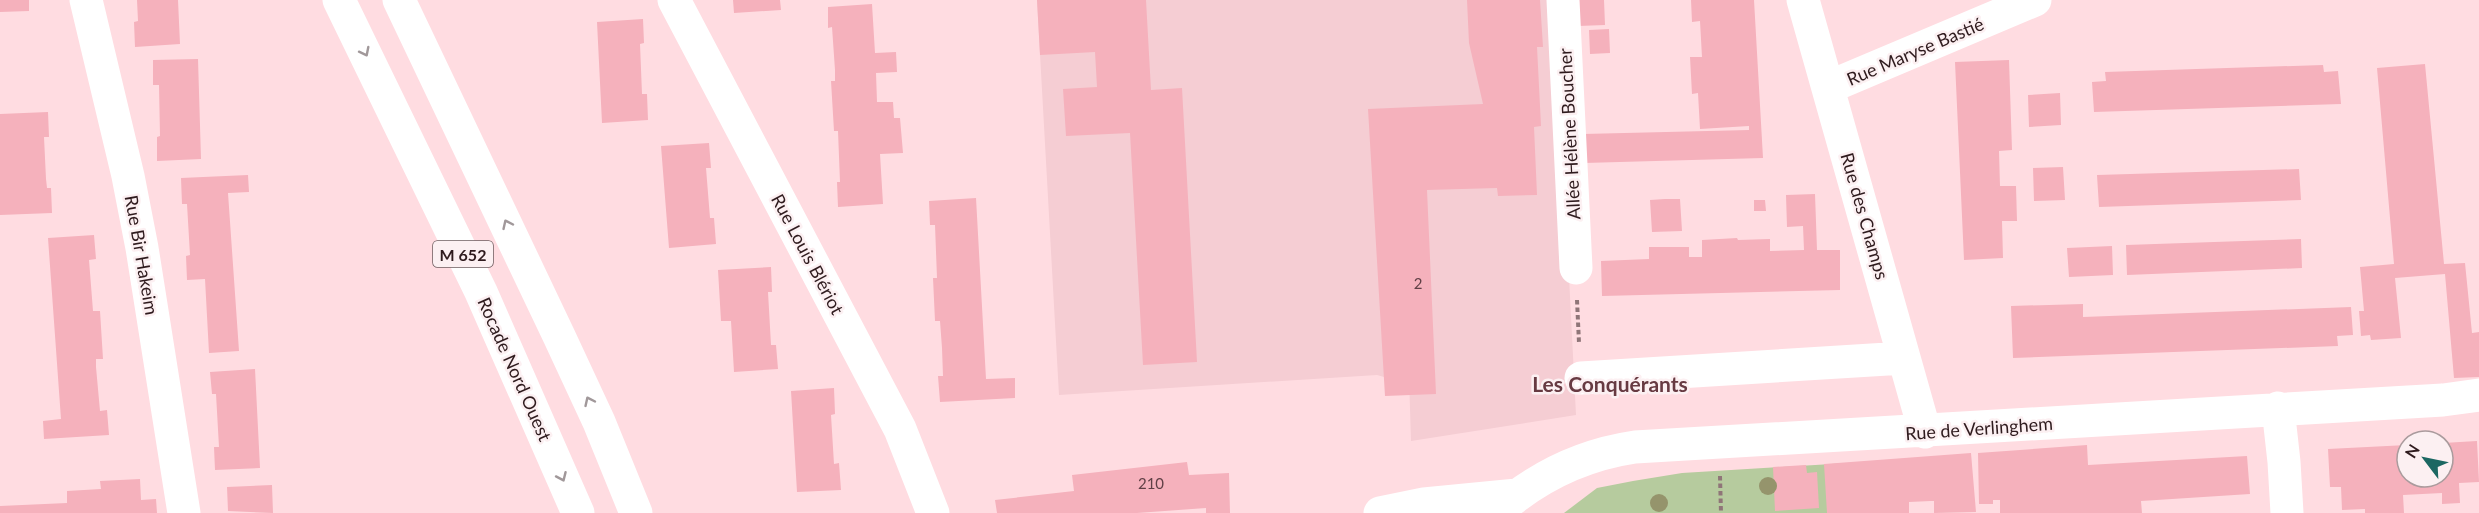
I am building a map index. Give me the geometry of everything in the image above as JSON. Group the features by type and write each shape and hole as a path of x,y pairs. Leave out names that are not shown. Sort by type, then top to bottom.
{"main road":[{"name":"Rue Bir Hakeim","path":"86,0 128,176 142,248 184,513"},
{"name":"Rocade Nord Ouest","path":"339,0 481,292 578,513"},
{"name":"M 652","path":"399,0 559,336 636,513"},
{"name":"Rue Louis Blériot","path":"674,0 900,429 933,513"},
{"name":"Allée Hélène Boucher","path":"1563,0 1576,268"},
{"name":"Rue des Champs","path":"1803,0 1925,432"},
{"name":"Rue Maryse Bastié","path":"1828,87 2035,0"},
{"path":"1581,378 1904,358"},
{"name":"Rue de Verlinghem","path":"1507,504 1547,475 1567,465 1616,450 1655,445 1925,432 2278,408 2443,400 2479,395"},
{"path":"2278,408 2287,513"},
{"path":"1380,513 1424,504 1507,504"}],"shaded area":[{"path":"1037,0 1555,0 1576,415 1411,441 1409,376 1377,375 1059,395"}],"green space":[{"path":"1848,463 1850,513 1564,513 1597,488 1633,481 1682,473"}],"building":[{"path":"0,0 29,0 29,11 0,12"},
{"path":"137,0 178,0 180,44 135,47 134,22 138,21"},
{"path":"733,0 780,0 781,10 734,13"},
{"path":"1037,0 1146,0 1151,90 1182,88 1197,362 1143,365 1130,133 1066,136 1063,89 1097,87 1095,52 1040,55"},
{"path":"1467,0 1540,0 1543,47 1537,47 1541,126 1534,127 1537,195 1498,196 1497,188 1427,190 1436,394 1385,396 1368,109 1483,104 1469,43"},
{"path":"1577,0 1604,0 1605,25 1578,26"},
{"path":"1691,0 1754,0 1763,158 1584,163 1583,134 1749,130 1749,126 1700,129 1698,93 1692,94 1690,57 1702,57 1700,21 1692,22"},
{"path":"872,4 875,53 896,52 897,72 876,73 877,102 893,102 894,118 900,118 903,153 880,154 883,204 838,207 837,182 840,182 838,131 834,131 831,81 835,81 835,70 832,27 828,28 828,7"},
{"path":"643,19 644,43 640,44 642,94 647,94 648,120 602,123 597,22"},
{"path":"1609,29 1610,53 1590,54 1589,30"},
{"path":"198,59 201,159 157,161 157,137 160,136 159,85 153,85 153,60"},
{"path":"2009,60 2012,150 1999,151 2000,186 2016,186 2017,221 2002,221 2003,258 1964,260 1955,62"},
{"path":"2425,64 2444,264 2465,263 2472,333 2479,332 2479,377 2454,378 2445,274 2395,278 2401,338 2371,340 2370,335 2361,336 2359,311 2364,311 2360,267 2394,264 2377,68"},
{"path":"2323,65 2324,72 2338,71 2341,104 2094,112 2092,82 2106,81 2105,72"},
{"path":"2060,93 2061,125 2029,127 2028,95"},
{"path":"48,112 49,137 44,137 46,179 47,188 51,188 52,213 0,215 0,114"},
{"path":"709,143 711,168 706,168 710,218 714,218 716,244 669,248 661,146"},
{"path":"2063,167 2065,200 2034,201 2033,168"},
{"path":"2299,169 2301,200 2099,207 2097,175"},
{"path":"248,175 249,192 228,193 239,351 209,353 205,279 187,280 186,256 190,255 187,204 182,204 181,178"},
{"path":"1815,194 1817,250 1840,250 1840,290 1602,296 1601,261 1649,259 1649,247 1689,247 1689,257 1702,257 1702,240 1737,238 1738,240 1770,239 1770,251 1804,250 1803,226 1787,227 1786,195"},
{"path":"976,198 986,379 1015,378 1015,398 940,402 938,376 943,376 942,348 940,321 935,321 933,278 937,278 935,225 930,225 929,201"},
{"path":"1680,199 1682,231 1652,232 1650,200"},
{"path":"1754,200 1765,200 1766,211 1754,211"},
{"path":"94,235 96,259 89,260 93,311 100,311 103,359 96,359 96,367 100,411 107,410 109,435 44,439 43,421 61,419 48,238"},
{"path":"2301,239 2302,268 2127,275 2126,245"},
{"path":"2112,246 2113,275 2069,277 2067,248"},
{"path":"771,267 772,292 768,292 771,345 776,345 778,369 734,372 731,321 721,321 718,270"},
{"path":"2083,304 2083,317 2351,307 2353,335 2337,336 2338,346 2013,358 2011,306"},
{"path":"255,369 260,468 215,470 214,447 219,447 216,394 212,394 210,372"},
{"path":"834,388 835,414 831,415 834,464 839,463 841,490 797,492 791,391"},
{"path":"2477,441 2479,482 2459,483 2460,503 2442,504 2442,493 2403,495 2404,513 2365,513 2365,509 2342,510 2341,487 2330,487 2328,449 2395,446 2395,489 2455,489 2455,442"},
{"path":"2087,445 2088,465 2247,456 2250,494 2141,501 2142,513 2000,513 2000,500 1993,500 1993,504 1979,504 1978,453"},
{"path":"1971,453 1976,512 1934,513 1934,501 1931,501 1909,502 1909,513 1827,513 1824,464"},
{"path":"1187,462 1189,475 1229,473 1230,513 1206,513 1206,508 1137,513 997,513 995,500 1074,491 1072,475"},
{"path":"1806,465 1807,473 1817,472 1819,508 1775,511 1773,467"},
{"path":"140,479 141,500 156,499 157,513 0,513 0,506 67,503 67,491 101,489 100,481"},
{"path":"272,485 273,513 228,511 227,487"}],"district":[{"name":"Les Conquérants","path":"1610,383"}]}
